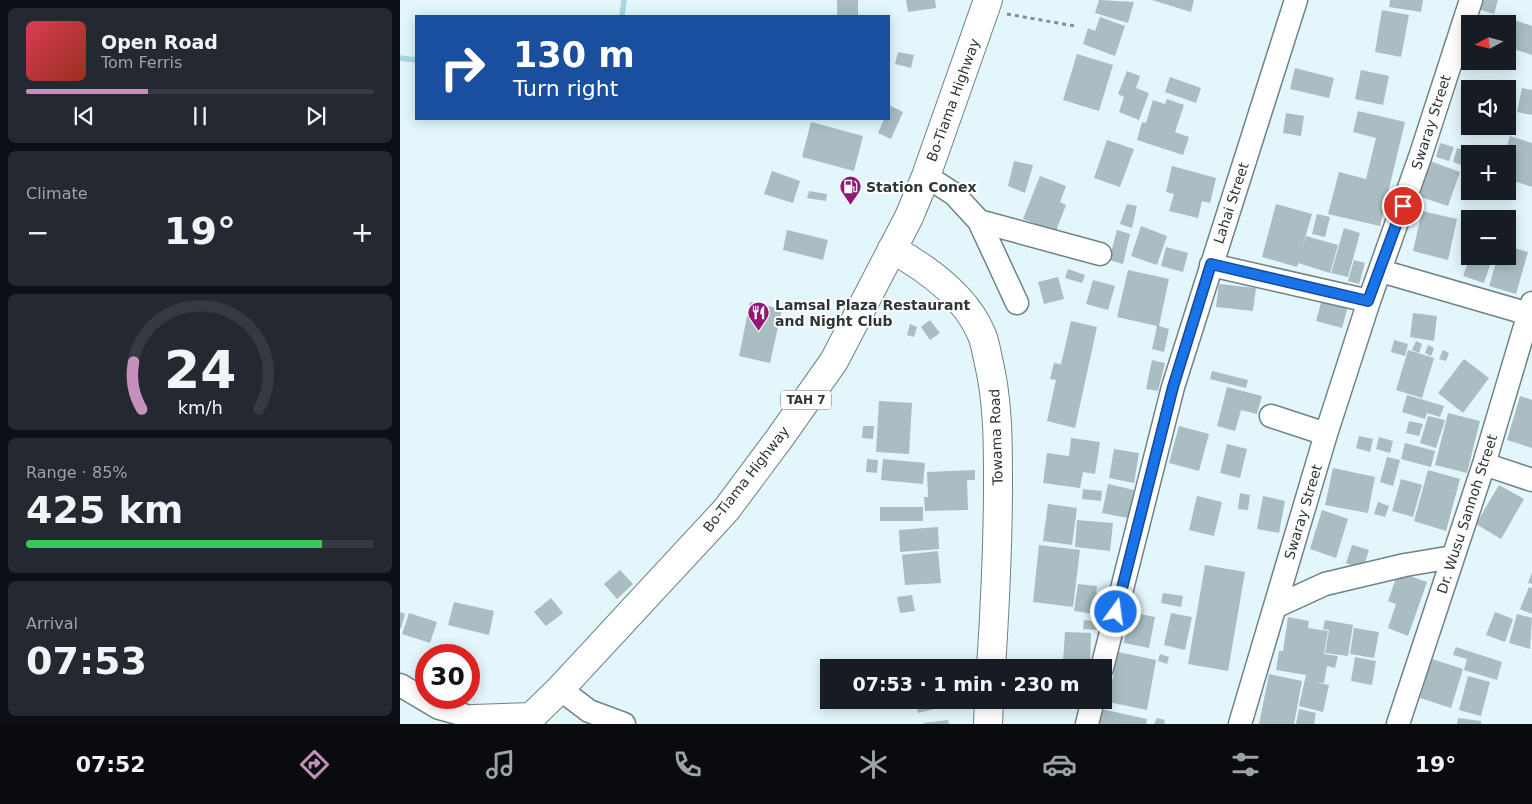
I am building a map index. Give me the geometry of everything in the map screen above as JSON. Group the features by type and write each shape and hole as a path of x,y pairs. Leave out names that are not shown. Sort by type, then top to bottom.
{"main road":[{"name":"Bo-Tiama Highway","path":"528,721 726,510 834,361 909,217 926,176 986,5"},
{"name":"Towama Road","path":"892,249 938,280 964,306 981,333 996,390 998,569 993,659"},
{"path":"988,724 989,709"},
{"path":"462,719 528,721"}],"street":[{"name":"Lahai Street","path":"1104,659 1173,387 1296,0"},
{"name":"Swaray Street","path":"1240,724 1326,434 1368,301 1381,271 1420,157 1470,0"},
{"path":"926,176 954,194 979,221 1017,303"},
{"path":"979,221 1100,254"},
{"path":"1211,264 1368,301"},
{"path":"1381,271 1530,308"},
{"name":"Dr. Wusu Sannoh Street","path":"1398,724 1484,464 1530,308"},
{"path":"1271,416 1326,434"},
{"path":"1484,464 1532,480"},
{"path":"1275,607 1325,584 1404,565 1453,557"},
{"path":"400,685 462,719"},
{"path":"560,689 589,711 624,724"},
{"path":"1087,724 1091,709"}],"path":[{"path":"986,5 1075,26"}],"building":[{"path":"837,0 858,0 858,15 837,15"},
{"path":"906,0 935,0 936,8 908,12"},
{"path":"1099,0 1134,2 1128,23 1095,13"},
{"path":"1152,0 1194,0 1191,12"},
{"path":"1390,0 1423,0 1421,12 1389,7"},
{"path":"1475,0 1498,0 1494,14 1473,7"},
{"path":"1382,10 1409,15 1401,57 1375,52"},
{"path":"1100,17 1125,26 1115,56 1083,44 1088,28 1095,31"},
{"path":"1516,21 1532,26 1532,55 1516,50"},
{"path":"898,52 914,55 911,68 895,64"},
{"path":"1077,54 1113,65 1099,111 1063,100"},
{"path":"1295,68 1334,78 1329,98 1290,89"},
{"path":"1361,70 1389,76 1383,105 1355,99"},
{"path":"1127,71 1140,76 1136,88 1149,93 1139,120 1119,112 1124,97 1118,94"},
{"path":"1170,77 1201,88 1196,103 1165,92"},
{"path":"1522,88 1532,90 1532,115 1517,112"},
{"path":"1167,99 1184,105 1175,132 1189,137 1183,155 1137,140 1142,122 1146,123 1153,100 1165,104"},
{"path":"890,106 903,112 891,139 878,133 884,120 890,120"},
{"path":"1358,111 1405,122 1380,226 1328,214 1339,172 1366,179 1376,138 1353,132"},
{"path":"1286,113 1304,116 1301,136 1283,133"},
{"path":"811,122 863,136 854,171 802,157"},
{"path":"1510,136 1532,143 1532,187 1516,182 1516,145 1507,145"},
{"path":"1107,140 1134,149 1120,187 1094,178"},
{"path":"1440,143 1454,147 1449,161 1436,157"},
{"path":"1457,148 1461,149 1461,165 1453,162"},
{"path":"1014,161 1033,165 1025,193 1008,186"},
{"path":"1430,161 1460,172 1448,206 1418,196"},
{"path":"1172,166 1216,178 1210,203 1202,201 1198,218 1169,211 1174,194 1166,192"},
{"path":"772,171 800,181 793,203 764,194"},
{"path":"1040,176 1066,186 1060,202 1066,205 1056,231 1023,219"},
{"path":"809,191 827,194 826,201 807,198"},
{"path":"1127,204 1137,206 1132,228 1120,224"},
{"path":"1276,204 1312,214 1301,252 1306,236 1338,245 1330,273 1298,263 1297,267 1262,257"},
{"path":"1422,211 1457,219 1448,260 1413,251"},
{"path":"1317,214 1330,217 1325,237 1312,234"},
{"path":"1141,226 1167,236 1157,265 1131,256"},
{"path":"1344,228 1360,233 1348,277 1331,273"},
{"path":"787,230 828,240 823,260 783,250"},
{"path":"1117,230 1130,234 1123,264 1109,260"},
{"path":"1166,247 1188,253 1183,272 1161,266"},
{"path":"1516,248 1528,252 1516,294 1489,286 1495,265 1516,265"},
{"path":"1354,260 1365,263 1359,284 1348,281"},
{"path":"1467,265 1490,265 1484,283 1463,276"},
{"path":"1068,269 1085,275 1082,283 1065,278"},
{"path":"1128,270 1169,279 1159,326 1169,329 1164,352 1152,349 1157,326 1117,317"},
{"path":"1058,277 1064,299 1044,304 1038,282"},
{"path":"1093,280 1115,286 1108,310 1086,304"},
{"path":"1219,284 1256,288 1253,311 1216,307"},
{"path":"1323,296 1349,303 1342,328 1316,321"},
{"path":"750,302 782,309 770,363 739,356"},
{"path":"1413,313 1437,316 1434,341 1410,337"},
{"path":"930,320 940,333 930,340 921,327"},
{"path":"1071,321 1097,327 1075,428 1047,421 1056,380 1050,379 1054,363 1061,364"},
{"path":"910,324 917,327 914,337 907,335"},
{"path":"1394,340 1408,344 1405,356 1391,352"},
{"path":"1416,341 1422,344 1419,353 1412,350"},
{"path":"1428,345 1434,348 1431,356 1425,353"},
{"path":"1408,350 1434,358 1422,398 1396,390"},
{"path":"1443,350 1449,353 1446,361 1439,359"},
{"path":"1464,359 1489,378 1463,413 1438,393"},
{"path":"1152,360 1165,363 1158,391 1146,389"},
{"path":"1212,371 1248,380 1246,388 1210,379"},
{"path":"1227,387 1262,396 1257,414 1241,410 1235,431 1217,426"},
{"path":"1407,395 1444,406 1440,417 1427,413 1425,419 1402,412"},
{"path":"1520,396 1532,400 1532,448 1507,440"},
{"path":"879,401 912,403 909,454 876,452"},
{"path":"1448,413 1480,421 1467,473 1435,465"},
{"path":"1428,416 1445,420 1436,448 1420,443"},
{"path":"1409,421 1423,424 1419,436 1406,433"},
{"path":"863,426 874,426 873,439 862,438"},
{"path":"1179,426 1209,434 1199,471 1169,463"},
{"path":"1359,436 1373,439 1370,452 1356,448"},
{"path":"1379,437 1393,441 1390,453 1376,449"},
{"path":"1071,438 1100,442 1095,474 1083,472 1080,488 1043,483 1047,453 1069,456"},
{"path":"1405,443 1435,451 1431,467 1401,459"},
{"path":"1227,444 1247,449 1240,478 1220,473"},
{"path":"1114,449 1139,453 1134,483 1109,478"},
{"path":"1387,457 1400,460 1393,486 1380,482"},
{"path":"867,459 878,460 877,473 866,472"},
{"path":"883,459 925,463 923,484 881,480"},
{"path":"1333,468 1375,477 1368,513 1325,505"},
{"path":"975,470 975,480 967,480 968,510 925,511 924,497 928,497 927,472"},
{"path":"1428,470 1460,479 1446,531 1414,521"},
{"path":"1401,479 1422,485 1413,517 1392,511"},
{"path":"1108,484 1134,490 1128,518 1102,513"},
{"path":"1499,485 1524,499 1501,539 1476,524"},
{"path":"1083,489 1102,491 1101,501 1082,499"},
{"path":"1240,493 1250,495 1248,510 1238,509"},
{"path":"1197,496 1222,502 1214,536 1189,530"},
{"path":"1263,496 1285,501 1279,533 1257,529"},
{"path":"1378,502 1389,506 1385,517 1374,514"},
{"path":"1048,504 1077,508 1072,545 1043,541"},
{"path":"880,507 923,507 923,521 880,521"},
{"path":"1322,510 1348,519 1336,558 1310,549"},
{"path":"1077,520 1113,523 1110,551 1075,547"},
{"path":"938,527 939,549 900,552 899,530"},
{"path":"1039,545 1080,550 1073,607 1033,602"},
{"path":"1352,545 1369,550 1363,569 1346,563"},
{"path":"938,551 941,583 905,585 902,555"},
{"path":"1205,565 1245,572 1228,671 1188,664"},
{"path":"620,570 633,584 617,599 604,584"},
{"path":"1398,572 1427,582 1408,636 1388,628 1396,604 1388,601"},
{"path":"1532,572 1532,584 1528,583"},
{"path":"1078,584 1097,586 1096,593 1105,594 1103,606 1095,605 1094,614 1074,611"},
{"path":"1529,587 1532,588 1532,614 1520,609"},
{"path":"1163,593 1183,596 1181,607 1161,603"},
{"path":"912,595 915,611 900,613 897,597"},
{"path":"551,598 563,613 546,626 534,612"},
{"path":"454,602 494,611 489,635 448,625"},
{"path":"400,612 405,614 401,628 400,628"},
{"path":"1130,612 1155,617 1149,648 1124,643"},
{"path":"1495,612 1513,619 1505,642 1486,635"},
{"path":"409,613 437,622 430,643 402,634"},
{"path":"1171,613 1192,617 1185,650 1164,645"},
{"path":"1517,614 1532,618 1530,649 1509,643"},
{"path":"1288,617 1309,621 1308,628 1328,631 1324,654 1338,656 1335,668 1327,666 1324,683 1315,682 1329,685 1323,712 1299,706 1306,675 1276,670 1279,651 1283,651"},
{"path":"1084,620 1098,622 1097,630 1083,629"},
{"path":"1325,620 1353,625 1348,656 1325,653 1329,630 1323,629"},
{"path":"1354,628 1379,632 1374,658 1350,654"},
{"path":"1065,632 1091,633 1090,659 1063,659"},
{"path":"1456,647 1502,662 1497,680 1464,670 1467,659 1453,655"},
{"path":"1118,652 1156,660 1147,710 1112,703 1112,682"},
{"path":"1160,654 1169,657 1167,664 1158,661"},
{"path":"1355,657 1376,661 1372,685 1351,681"},
{"path":"1432,659 1463,669 1451,708 1420,698"},
{"path":"1269,674 1302,681 1294,724 1259,724"},
{"path":"1468,676 1490,682 1481,716 1459,710"},
{"path":"917,709 935,709 918,713"},
{"path":"1101,709 1147,719 1146,724 1098,724"},
{"path":"1299,709 1316,713 1314,724 1296,724"},
{"path":"1157,718 1165,720 1164,724 1154,724"},
{"path":"1458,718 1481,721 1481,724 1457,724"},
{"path":"948,720 949,724 923,724 923,723"}],"waterway":[{"path":"622,15 624,0"},
{"path":"400,58 415,60"}],"place":[{"name":"Station Conex","path":"850,206"},
{"name":"Lamsal Plaza Restaurant and Night Club","path":"759,332"}],"route":[{"path":"1116,612 1173,387 1211,264 1368,301 1381,271 1403,206"}]}
